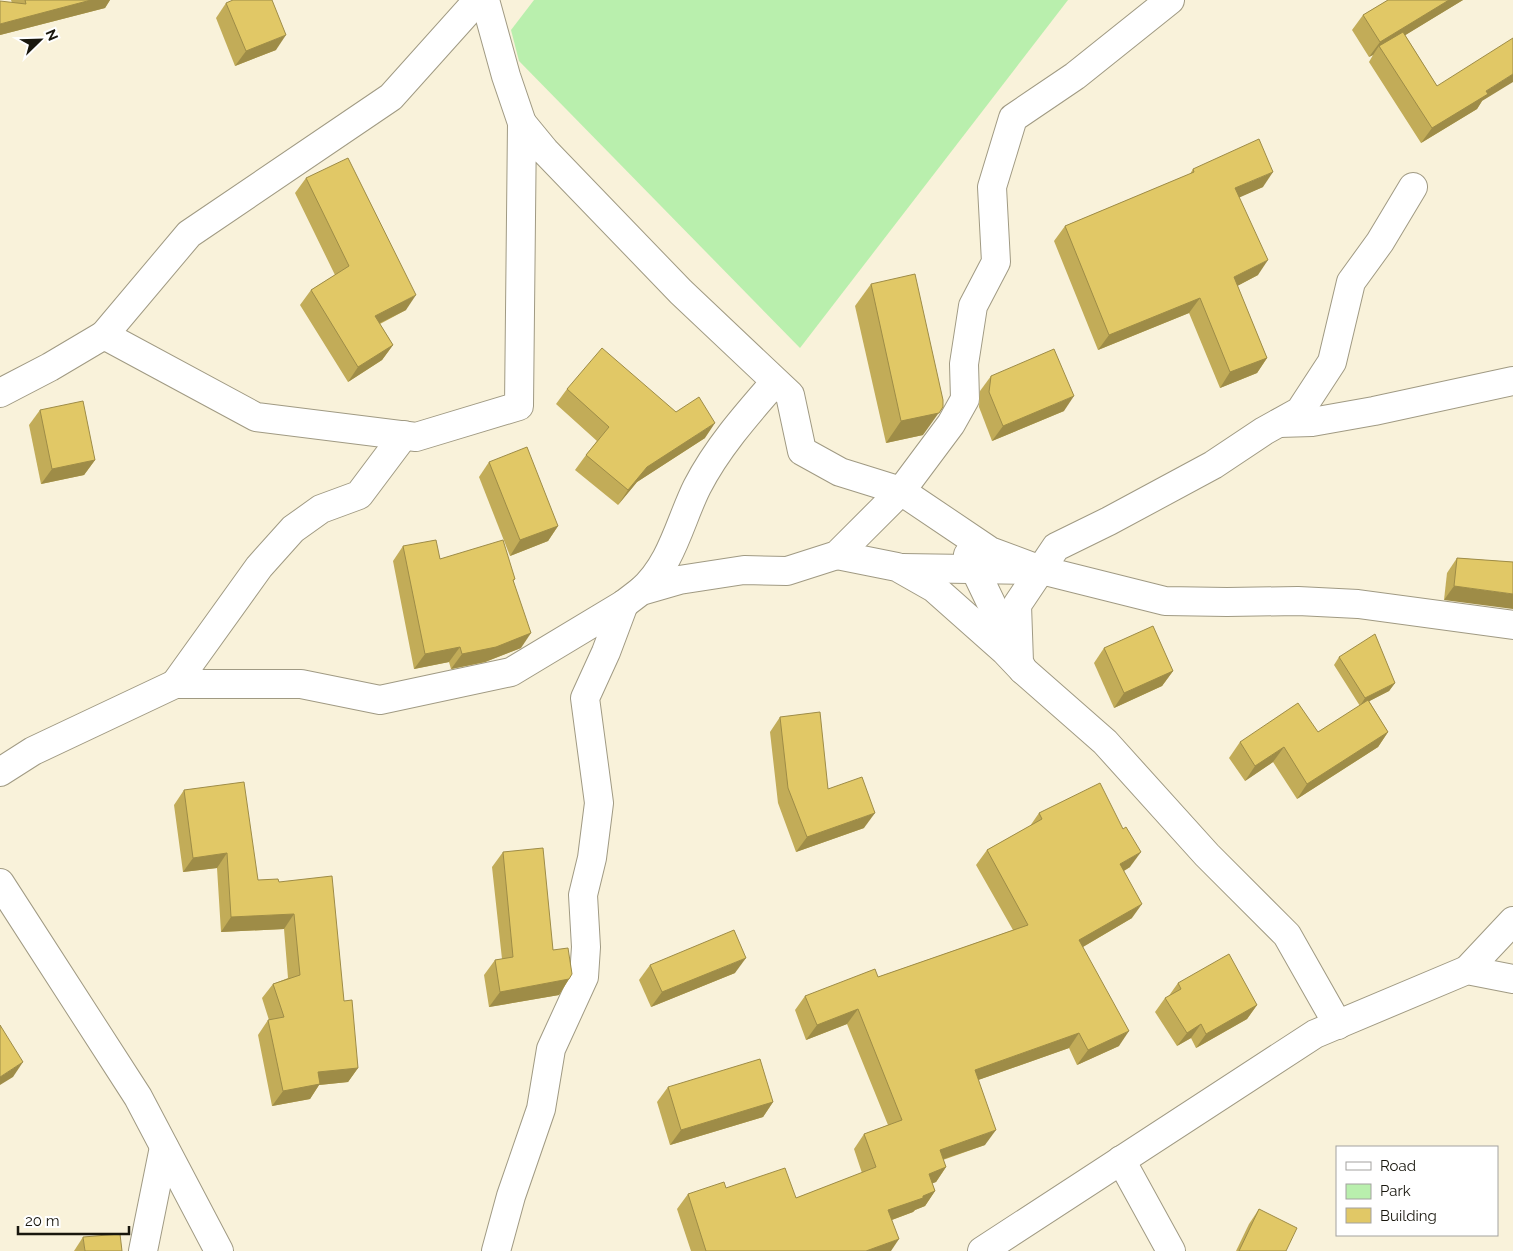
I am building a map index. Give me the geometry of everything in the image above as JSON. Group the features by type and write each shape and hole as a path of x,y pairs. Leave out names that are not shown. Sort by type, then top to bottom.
{"street":[{"path":"0,393 104,336 188,234 391,97 478,0"},
{"path":"104,336 256,417 416,437 519,406 522,123 506,76 485,0"},
{"path":"496,1251 511,1196 541,1110 551,1049 584,977 586,947 584,895 592,858 599,804 585,698 633,597 679,580 744,570 787,571 837,555 901,491 951,424 965,399 964,364 973,306 996,262 992,187 1013,118 1075,76 1170,0"},
{"path":"522,123 545,151 681,292 790,395 802,451 840,472 901,491 990,551 1041,570 1165,601 1298,601 1358,604 1513,625"},
{"path":"1021,666 1017,605 1056,547 1213,465 1300,411 1332,362 1351,282 1380,242 1413,187"},
{"path":"1279,423 1312,422 1330,419 1513,381"},
{"path":"0,772 33,751 175,684 301,684 380,700 511,672 633,597 652,581 670,550 697,487 715,456 776,382"},
{"path":"175,684 259,567 293,529 321,509 359,496 404,435"},
{"path":"948,524 966,551 1021,666"},
{"path":"837,555 897,568 1041,570"},
{"path":"897,568 934,588 1105,742 1207,854 1287,935 1338,1025"},
{"path":"0,883 138,1097 219,1251"},
{"path":"982,1251 1315,1034 1466,970 1513,921"},
{"path":"1466,970 1513,979"},
{"path":"143,1251 164,1147"},
{"path":"1121,1160 1171,1251"}],"green space":[{"path":"534,0 1068,0 800,348 519,61 511,30"}],"building":[{"path":"25,0 91,0 0,24 0,1 26,4"},
{"path":"233,0 272,0 286,35 246,51 226,3"},
{"path":"1388,0 1449,0 1380,42 1363,15"},
{"path":"1403,32 1437,86 1513,38 1513,74 1486,91 1488,94 1432,128 1379,46"},
{"path":"1259,139 1273,172 1235,188 1268,260 1234,277 1267,358 1230,372 1200,298 1109,335 1065,226 1194,172 1193,169"},
{"path":"348,158 416,295 375,316 393,345 358,367 311,290 349,266 306,178"},
{"path":"915,274 943,407 939,413 901,421 871,284"},
{"path":"602,348 676,412 699,397 715,423 647,467 628,490 586,455 609,427 567,389"},
{"path":"1054,349 1074,396 1003,426 989,392 991,376"},
{"path":"83,401 95,460 52,469 40,410"},
{"path":"527,447 558,526 520,540 489,462"},
{"path":"436,540 440,559 503,540 515,579 513,580 531,633 496,647 462,654 460,647 425,654 403,546"},
{"path":"1457,558 1513,562 1513,594 1454,586"},
{"path":"1153,626 1173,671 1124,693 1104,648"},
{"path":"1375,634 1395,683 1365,698 1339,657"},
{"path":"1368,700 1388,732 1307,784 1284,747 1255,766 1240,742 1298,703 1318,732"},
{"path":"820,712 828,789 862,777 875,813 807,837 788,788 780,717"},
{"path":"244,782 258,880 278,879 279,882 332,876 344,1001 352,1000 358,1068 318,1072 320,1084 283,1091 268,1020 284,1017 273,984 300,975 294,914 231,917 227,853 193,858 184,790"},
{"path":"1100,783 1123,829 1126,827 1141,852 1120,864 1142,904 1079,940 1129,1031 1088,1050 1079,1033 975,1070 996,1130 940,1150 946,1167 929,1174 935,1191 923,1196 923,1198 888,1210 899,1239 866,1251 706,1251 688,1194 724,1182 726,1188 785,1168 796,1198 876,1167 864,1134 902,1120 858,1009 817,1025 805,996 875,969 878,977 1028,925 987,850 1042,819 1039,813"},
{"path":"543,848 553,950 568,948 572,974 569,979 500,992 495,960 513,957 503,852"},
{"path":"734,930 746,958 662,992 650,965"},
{"path":"1229,954 1257,1005 1206,1034 1201,1024 1187,1033 1165,998 1181,989 1178,983"},
{"path":"0,1025 23,1062 0,1077"},
{"path":"760,1059 773,1102 681,1130 668,1087"},
{"path":"1259,1209 1297,1228 1286,1251 1239,1251"},
{"path":"120,1234 122,1251 85,1251 83,1237"}]}
